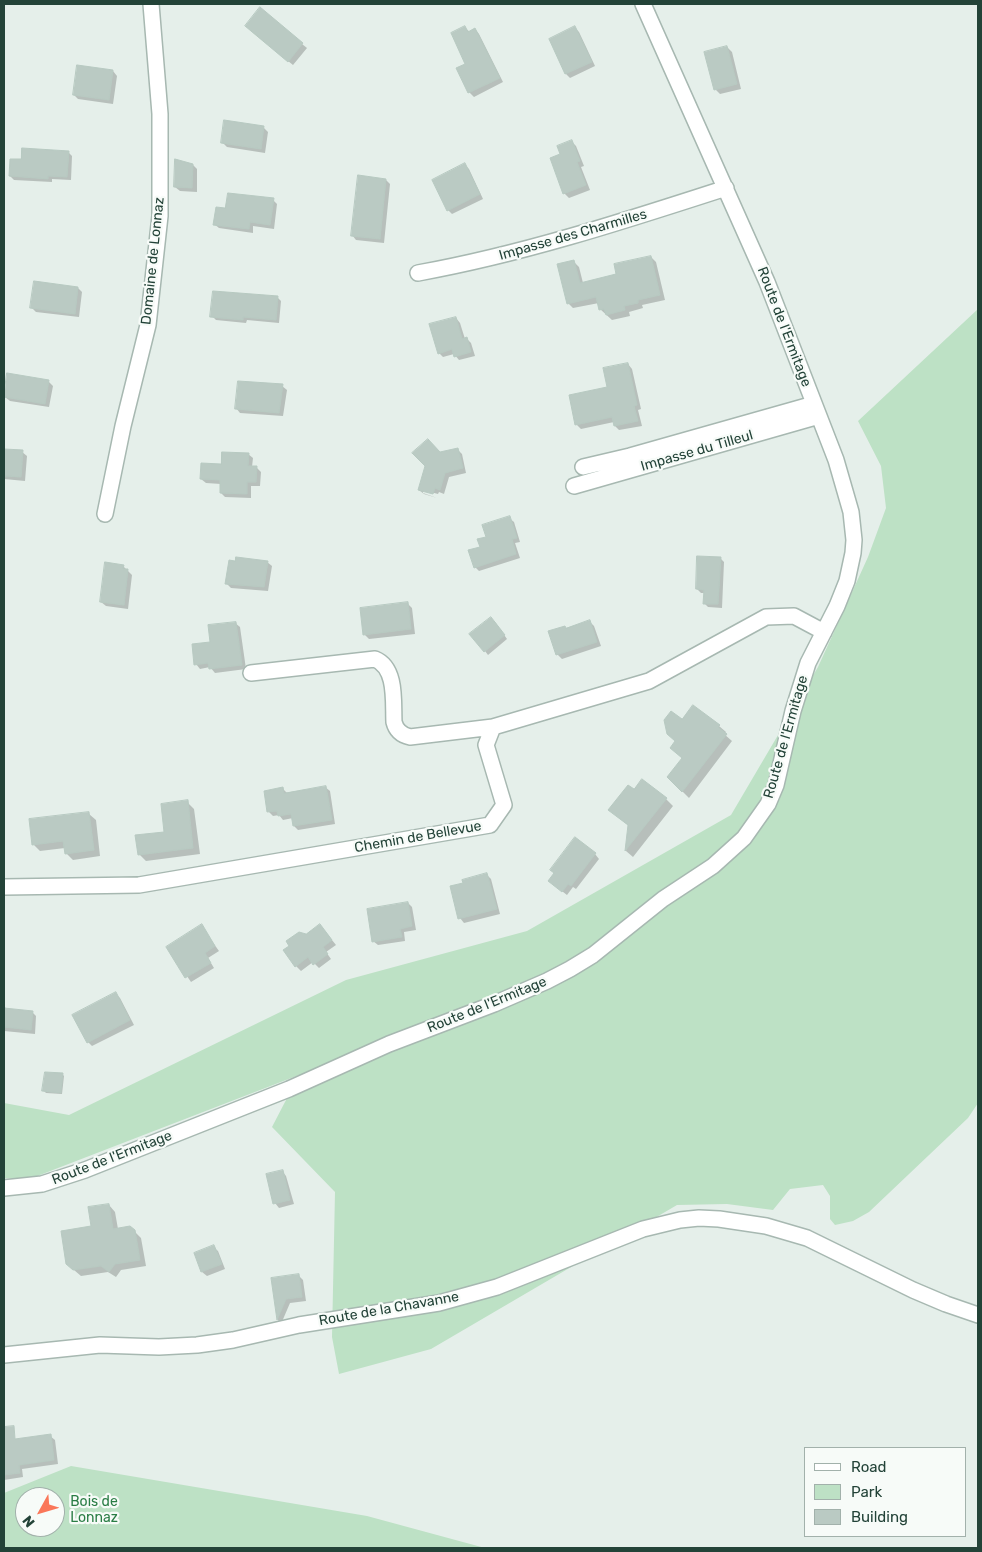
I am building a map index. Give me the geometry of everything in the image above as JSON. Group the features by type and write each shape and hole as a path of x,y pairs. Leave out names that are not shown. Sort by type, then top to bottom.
{"street":[{"name":"Domaine de Lonnaz","path":"105,514 123,426 148,326 160,216 160,114 151,4"},
{"name":"Route de l'Ermitage","path":"4,1188 42,1184 76,1173 316,1078 389,1044 494,1004 547,981 593,954 663,899 713,866 744,838 768,804 776,785 802,679 808,663 838,606 847,580 854,540 848,498 836,460 767,282 643,4"},
{"name":"Impasse des Charmilles","path":"418,273 502,256 544,245 726,188"},
{"path":"583,467 816,410"},
{"name":"Impasse du Tilleul","path":"574,486 816,410"},
{"path":"251,673 375,659 384,664 390,674 395,727 404,736 410,737 492,727 649,681 766,617 794,616 824,632"},
{"name":"Chemin de Bellevue","path":"4,887 139,886 490,825 504,805 486,745 492,727"},
{"name":"Route de la Chavanne","path":"4,1354 100,1345 159,1347 196,1345 233,1340 298,1325 431,1304 497,1287 643,1228 680,1220 719,1219 766,1226 807,1238 913,1290 978,1315"}],"green space":[{"path":"978,309 978,1103 968,1118 869,1212 853,1221 835,1225 830,1219 830,1196 823,1185 790,1189 773,1210 727,1204 677,1205 431,1349 339,1374 332,1337 335,1192 272,1127 299,1075 27,1180 4,1178 4,1103 69,1115 346,980 527,931 731,815 818,667 868,557 886,508 881,466 858,421"},
{"name":"Bois de Lonnaz","path":"71,1466 367,1516 485,1548 4,1548 4,1493 15,1489 15,1537 65,1537 65,1487 19,1487"}],"building":[{"path":"260,7 303,43 288,62 245,26"},
{"path":"465,26 468,32 475,28 500,78 468,93 456,68 465,64 451,33"},
{"path":"575,26 592,62 565,74 549,39"},
{"path":"727,46 737,84 714,90 704,52"},
{"path":"77,65 113,70 109,100 73,95"},
{"path":"224,120 264,126 261,149 221,143"},
{"path":"572,140 580,161 577,162 586,185 563,194 550,158 560,154 557,146"},
{"path":"22,148 69,151 67,177 48,176 48,179 9,176 10,159 21,159"},
{"path":"175,159 193,164 192,188 174,187"},
{"path":"465,163 480,194 447,211 432,180"},
{"path":"358,175 386,179 380,239 351,236"},
{"path":"228,193 274,198 270,225 250,222 249,229 213,225 216,207 225,208"},
{"path":"651,256 660,295 638,300 638,303 624,306 625,310 606,315 604,309 599,310 596,297 567,304 557,264 574,260 580,283 616,274 614,264"},
{"path":"34,281 78,287 75,314 30,308"},
{"path":"213,291 278,296 276,320 210,317"},
{"path":"456,317 462,339 467,337 471,352 454,357 452,349 438,354 429,324"},
{"path":"628,363 637,405 634,406 638,421 614,426 612,417 575,425 569,395 607,387 603,368"},
{"path":"7,373 49,380 45,404 4,397"},
{"path":"238,381 283,384 279,413 235,409"},
{"path":"428,439 440,452 458,448 463,468 445,473 440,490 435,488 433,494 418,490 425,466 412,453"},
{"path":"4,449 23,450 21,477 4,476"},
{"path":"222,452 249,453 248,466 257,466 256,482 247,482 247,494 220,493 220,480 200,479 201,463 221,464"},
{"path":"510,516 517,538 512,539 516,554 474,568 468,550 480,547 477,539 486,537 482,525"},
{"path":"697,556 721,557 718,604 703,604 704,590 696,589"},
{"path":"236,557 268,561 264,587 225,584 229,560 235,561"},
{"path":"105,562 124,565 123,569 128,569 124,605 100,602"},
{"path":"408,602 411,629 363,635 360,608"},
{"path":"491,617 505,635 484,652 469,634"},
{"path":"590,620 597,642 556,655 548,631 565,626 566,628"},
{"path":"236,622 242,665 209,669 208,663 194,665 192,644 210,642 208,625"},
{"path":"693,705 720,725 718,727 727,734 682,792 667,777 682,758 670,748 675,741 667,734 664,720 671,711 682,719"},
{"path":"642,779 667,798 625,851 628,825 608,810 628,785 634,789"},
{"path":"326,786 332,820 293,826 291,814 278,816 277,811 267,812 264,791 283,787 284,793"},
{"path":"188,800 193,848 138,855 135,835 164,832 161,804"},
{"path":"89,812 94,850 65,854 63,841 32,845 29,819"},
{"path":"575,837 596,853 571,886 568,884 562,892 548,881 554,873 550,870"},
{"path":"487,873 497,909 458,919 450,886 463,883 462,880"},
{"path":"408,902 412,926 400,929 402,937 372,942 367,909"},
{"path":"202,924 215,946 205,953 211,963 185,978 166,947"},
{"path":"320,924 332,940 323,947 328,954 313,965 308,957 295,967 283,950 289,946 286,941 299,932 306,934"},
{"path":"116,992 130,1020 87,1043 72,1015"},
{"path":"4,1008 33,1011 31,1030 4,1027"},
{"path":"45,1072 63,1073 61,1093 42,1091"},
{"path":"283,1170 290,1200 273,1204 266,1174"},
{"path":"109,1204 113,1229 130,1226 135,1230 140,1260 115,1264 109,1272 101,1266 73,1270 66,1264 61,1231 91,1226 88,1207"},
{"path":"214,1245 222,1264 201,1272 194,1253"},
{"path":"299,1274 302,1297 286,1299 277,1320 271,1278"},
{"path":"14,1426 15,1439 51,1434 54,1460 19,1465 20,1473 4,1475 4,1427"}]}
